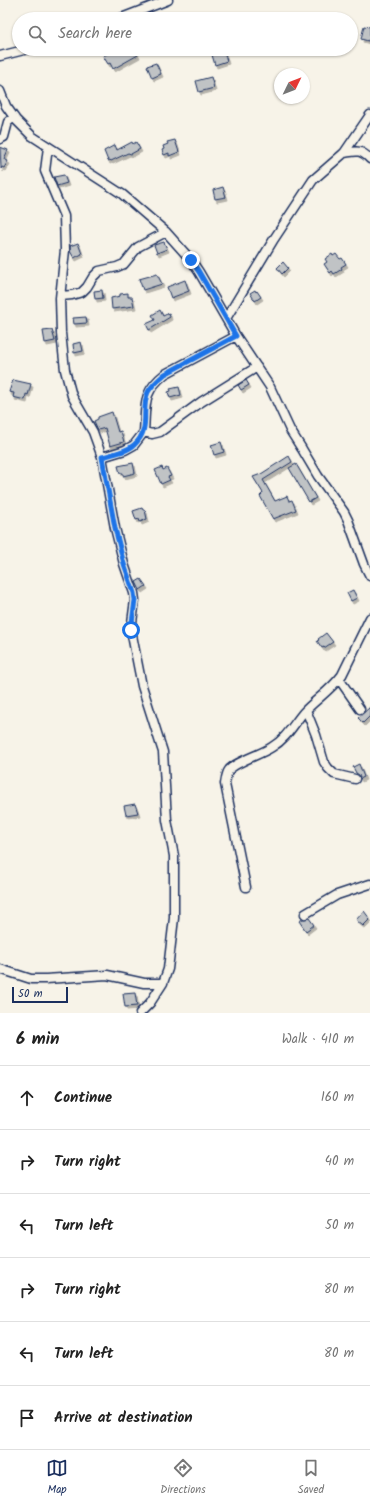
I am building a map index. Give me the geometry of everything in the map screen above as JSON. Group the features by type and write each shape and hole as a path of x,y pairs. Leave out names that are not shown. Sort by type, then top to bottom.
{"street":[{"path":"137,12 168,0"},
{"path":"0,56 12,53"},
{"path":"0,91 6,106 32,136 122,194 166,232 199,272 227,317 236,336 270,387 290,430 318,476 348,520 370,576"},
{"path":"227,317 274,238 313,180 344,153 370,115"},
{"path":"0,139 4,137 8,122 14,117"},
{"path":"48,147 44,171 64,216 65,250 60,296 61,333 65,370 72,396 93,432 102,457 115,528 124,564 134,593 135,600 131,630 142,686 163,752 167,820 174,856 174,918 168,969 163,983 150,1003 140,1013"},
{"path":"344,153 362,151 370,159"},
{"path":"60,296 82,292 87,288 93,276 99,271 124,264 138,247 166,232"},
{"path":"102,457 134,445 144,432 148,393 156,382 165,374 236,336"},
{"path":"144,432 152,434 160,432 201,402 257,367"},
{"path":"246,887 225,784 227,773 233,766 273,747 284,737 306,710 339,679 370,618"},
{"path":"339,679 360,709"},
{"path":"306,710 316,735 324,762 328,768 334,774 355,779"},
{"path":"305,914 337,895 370,884"},
{"path":"0,969 31,979 107,975 144,983 163,983"}],"building":[{"path":"364,26 370,27 370,40 368,41 361,39"},
{"path":"103,56 136,56 113,69 110,63 108,64"},
{"path":"212,56 226,56 227,61 215,65"},
{"path":"156,63 161,74 152,78 147,66"},
{"path":"211,77 214,88 199,92 196,81"},
{"path":"175,140 179,152 169,156 169,153 164,155 162,150 164,149 163,146 168,144 167,142"},
{"path":"132,142 133,144 136,142 140,149 131,154 128,153 108,161 104,151 115,145 117,150"},
{"path":"0,147 8,150 4,159 8,161 4,168 2,167 1,169"},
{"path":"64,175 67,183 57,186 54,177"},
{"path":"223,187 226,197 215,199 213,190"},
{"path":"164,242 167,249 157,253 154,245"},
{"path":"78,243 82,254 74,258 70,251 70,246"},
{"path":"332,254 333,256 336,254 340,259 342,258 346,264 341,267 342,269 334,274 332,271 330,273 324,264 327,262 325,259"},
{"path":"283,262 288,268 282,274 277,268"},
{"path":"157,274 162,284 143,290 139,279"},
{"path":"185,280 189,291 171,298 167,287"},
{"path":"102,290 103,298 95,299 94,291"},
{"path":"255,290 261,297 255,301 250,293"},
{"path":"128,293 128,297 132,297 134,306 112,309 111,298 120,296 120,294"},
{"path":"160,310 163,316 169,313 170,317 149,330 146,324 155,320 152,315"},
{"path":"86,317 87,323 74,324 73,318"},
{"path":"52,330 55,341 45,343 43,331"},
{"path":"81,342 83,351 74,353 73,344"},
{"path":"13,380 31,384 25,400 13,397 14,393 9,392"},
{"path":"246,380 249,385 241,390 238,385"},
{"path":"179,387 181,395 170,398 168,392 171,391 170,389"},
{"path":"112,412 118,432 121,431 124,442 110,446 105,428 98,430 94,421 98,419 98,417"},
{"path":"221,442 224,452 214,455 211,445"},
{"path":"289,456 292,462 263,480 275,501 287,496 289,501 292,500 296,510 273,519 260,496 263,493 253,477 261,474"},
{"path":"133,463 135,473 123,476 123,473 120,473 118,466"},
{"path":"296,464 316,498 309,502 289,468"},
{"path":"162,467 163,470 167,468 171,476 168,477 170,480 161,484 155,470"},
{"path":"142,508 145,510 147,519 140,522 139,519 136,520 133,511"},
{"path":"141,579 146,586 140,590 136,582"},
{"path":"353,590 357,598 351,601 347,593"},
{"path":"326,633 333,642 322,648 317,641"},
{"path":"370,707 370,716 363,723 358,718"},
{"path":"359,764 364,777 360,779 353,767"},
{"path":"135,804 138,813 126,815 124,806"},
{"path":"364,911 370,919 363,926 356,920"},
{"path":"309,918 314,925 306,931 299,921"},
{"path":"135,993 137,1006 125,1007 123,994"}],"route":[{"path":"131,630 135,600 134,593 124,564 115,528 102,457 134,445 144,432 148,393 156,382 165,374 236,336 227,317 191,260"}]}
